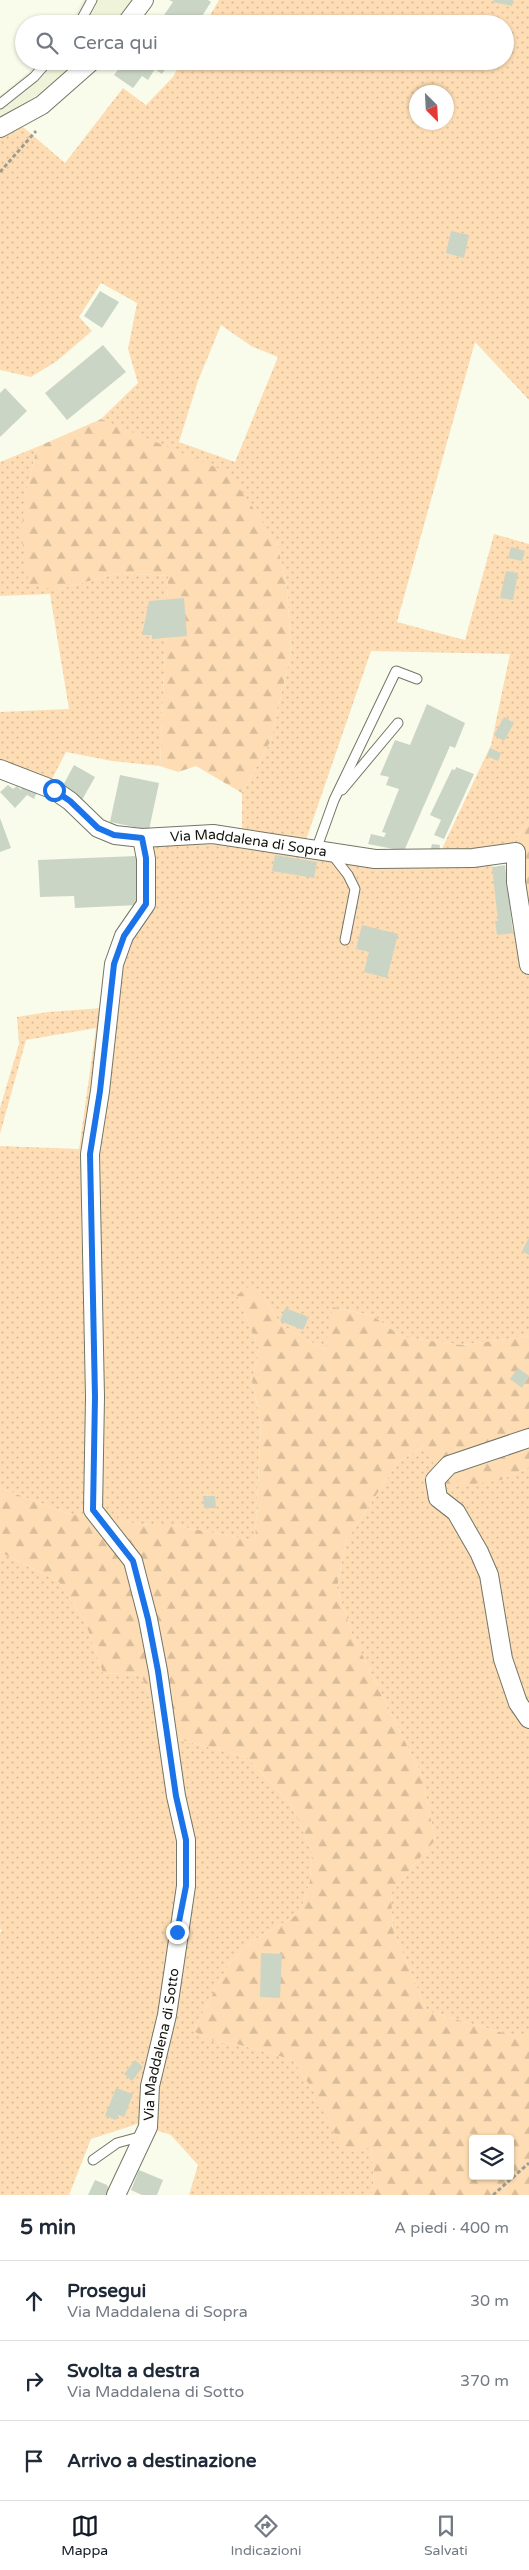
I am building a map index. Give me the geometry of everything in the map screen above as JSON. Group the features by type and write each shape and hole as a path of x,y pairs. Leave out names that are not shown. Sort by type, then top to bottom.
{"street":[{"path":"133,15 144,0"},
{"path":"0,128 42,105 82,70"},
{"name":"Via Maddalena di Sopra","path":"0,769 54,790 70,801 98,828 114,835 142,838 213,834 375,859 473,858 516,852 516,882 529,965"},
{"name":"Via Maddalena di Sotto","path":"116,2195 148,2127 150,2086 166,2015 186,1886 186,1840 176,1796 158,1671 133,1561 93,1510 95,1397 90,1164 114,964 124,936 146,904 146,858 142,838"},
{"path":"529,1438 449,1465 436,1480 438,1498 456,1512 480,1552 489,1575 503,1660 518,1703 529,1719"}],"lane":[{"path":"84,15 92,0"},
{"path":"0,104 40,70"},
{"path":"345,940 355,889 348,875 323,851 334,800 396,671 417,679"},
{"path":"334,800 398,723"},
{"path":"93,2160 117,2143 144,2136"}],"path":[{"path":"493,2195 529,2163"}],"shaded area":[{"path":"83,0 137,0 126,15 75,15"},
{"path":"30,70 72,70 35,100 0,119 0,96"}],"green space":[{"path":"219,0 529,0 529,400 475,342 397,622 465,640 494,534 529,544 529,820 515,841 495,850 439,855 491,745 510,654 371,651 306,840 242,829 242,793 271,740 291,652 287,587 277,543 149,441 101,419 138,383 128,349 137,303 101,283 79,317 92,331 57,361 31,377 0,370 0,138 23,127 65,163 123,88 146,105 173,77 177,70 514,70 514,15 210,15","holes":["221,325 251,346 278,357 235,462 179,442 198,381"]},
{"path":"101,419 229,473 277,543 287,587 291,652 271,740 242,793 196,766 178,772 160,766 168,576 119,573 59,589 29,586 21,533 25,498 37,447"},
{"path":"37,447 25,498 59,589 119,573 168,576 160,766 112,761 66,752 50,783 0,765 0,712 69,709 50,594 0,596 0,462"},
{"path":"529,820 529,910 515,841"},
{"path":"241,844 325,861 383,867 492,863 495,882 529,972 529,1336 462,1345 402,1337 373,1316 334,1307 325,1350 281,1325 259,1289 237,1295 259,1349 252,1381 261,1424 255,1541 173,1525 149,1525 67,1513 0,1488 0,1146 79,1149 96,1028 26,1040 0,1134 0,1108 19,1044 17,1017 48,1012 103,1008 83,1159 81,1227 94,1509 95,1226 99,1152 123,954 154,899 153,845"},
{"path":"248,1287 259,1289 281,1325 325,1350 333,1307 373,1316 402,1337 462,1345 529,1336 529,1467 501,1480 447,1488 424,1446 398,1462 346,1541 337,1588 352,1634 422,1776 435,1840 391,1893 393,1930 427,2011 514,2036 529,2036 529,2195 372,2195 374,2178 371,2147 345,2154 314,2092 293,2060 237,2044 215,2042 193,2031 229,1964 251,1942 300,1913 310,1881 312,1851 292,1806 248,1758 167,1736 141,1675 103,1673 86,1624 59,1582 0,1552 0,1488 67,1513 149,1525 173,1525 255,1541 261,1424 252,1381 259,1349 237,1295"},
{"path":"424,1446 501,1480 529,1467 529,2036 514,2036 427,2011 393,1930 391,1893 435,1840 422,1776 352,1634 337,1588 346,1541 398,1462"},
{"path":"0,1552 59,1582 86,1624 103,1673 141,1675 167,1736 248,1758 292,1806 312,1851 310,1881 300,1913 251,1942 229,1964 193,2031 215,2042 237,2044 293,2060 314,2092 371,2147 374,2178 372,2195 189,2195 198,2165 171,2135 137,2124 91,2139 69,2195 0,2195 0,1933 2,1930 0,1929"}],"building":[{"path":"169,0 208,0 211,2 203,15 164,15 173,2"},
{"path":"494,0 513,0 512,6 493,2"},
{"path":"118,70 154,70 148,80 142,76 133,88 114,75"},
{"path":"156,70 165,70 162,74"},
{"path":"451,231 469,235 464,258 446,253"},
{"path":"100,291 119,302 102,328 84,316"},
{"path":"103,345 126,372 67,420 45,393"},
{"path":"5,388 27,411 0,437 0,393"},
{"path":"511,547 525,551 522,561 508,558"},
{"path":"506,571 518,573 513,600 500,598"},
{"path":"184,598 187,636 152,639 152,635 142,635 149,601"},
{"path":"427,704 465,723 455,748 450,746 404,851 368,844 371,834 384,837 386,833 382,832 399,789 386,785 389,777 380,775 395,740 410,745"},
{"path":"504,717 514,723 504,741 494,735"},
{"path":"490,748 501,753 498,761 487,756"},
{"path":"74,765 95,777 82,800 61,789"},
{"path":"456,767 474,774 444,839 434,835 441,820 430,815 452,769 455,770"},
{"path":"120,775 159,783 149,830 110,822"},
{"path":"8,785 13,789 17,786 21,790 22,786 37,792 34,799 27,795 15,808 0,792"},
{"path":"0,818 11,848 0,852"},
{"path":"432,844 440,845 439,854 430,852"},
{"path":"275,855 317,862 314,878 272,871"},
{"path":"136,856 138,905 75,908 74,896 40,897 38,860"},
{"path":"505,865 513,933 497,935 495,921 498,921 492,867"},
{"path":"362,925 398,934 387,978 364,972 369,952 356,949"},
{"path":"529,1238 529,1255 522,1251"},
{"path":"285,1308 309,1317 303,1330 280,1321"},
{"path":"518,1368 529,1376 522,1388 510,1379"},
{"path":"203,1496 215,1496 216,1508 204,1508"},
{"path":"261,1953 282,1954 280,1998 260,1997"},
{"path":"135,2060 143,2067 132,2081 124,2074"},
{"path":"116,2088 133,2094 124,2117 118,2115 116,2120 105,2116"},
{"path":"139,2170 163,2180 157,2195 142,2195 131,2190"},
{"path":"95,2180 107,2185 112,2195 88,2195"}],"route":[{"path":"54,790 70,801 98,828 114,835 142,838 146,858 146,904 124,936 114,964 100,1091 90,1154 91,1295 95,1397 93,1510 133,1561 148,1619 158,1671 176,1796 186,1840 186,1886 177,1932"}]}
